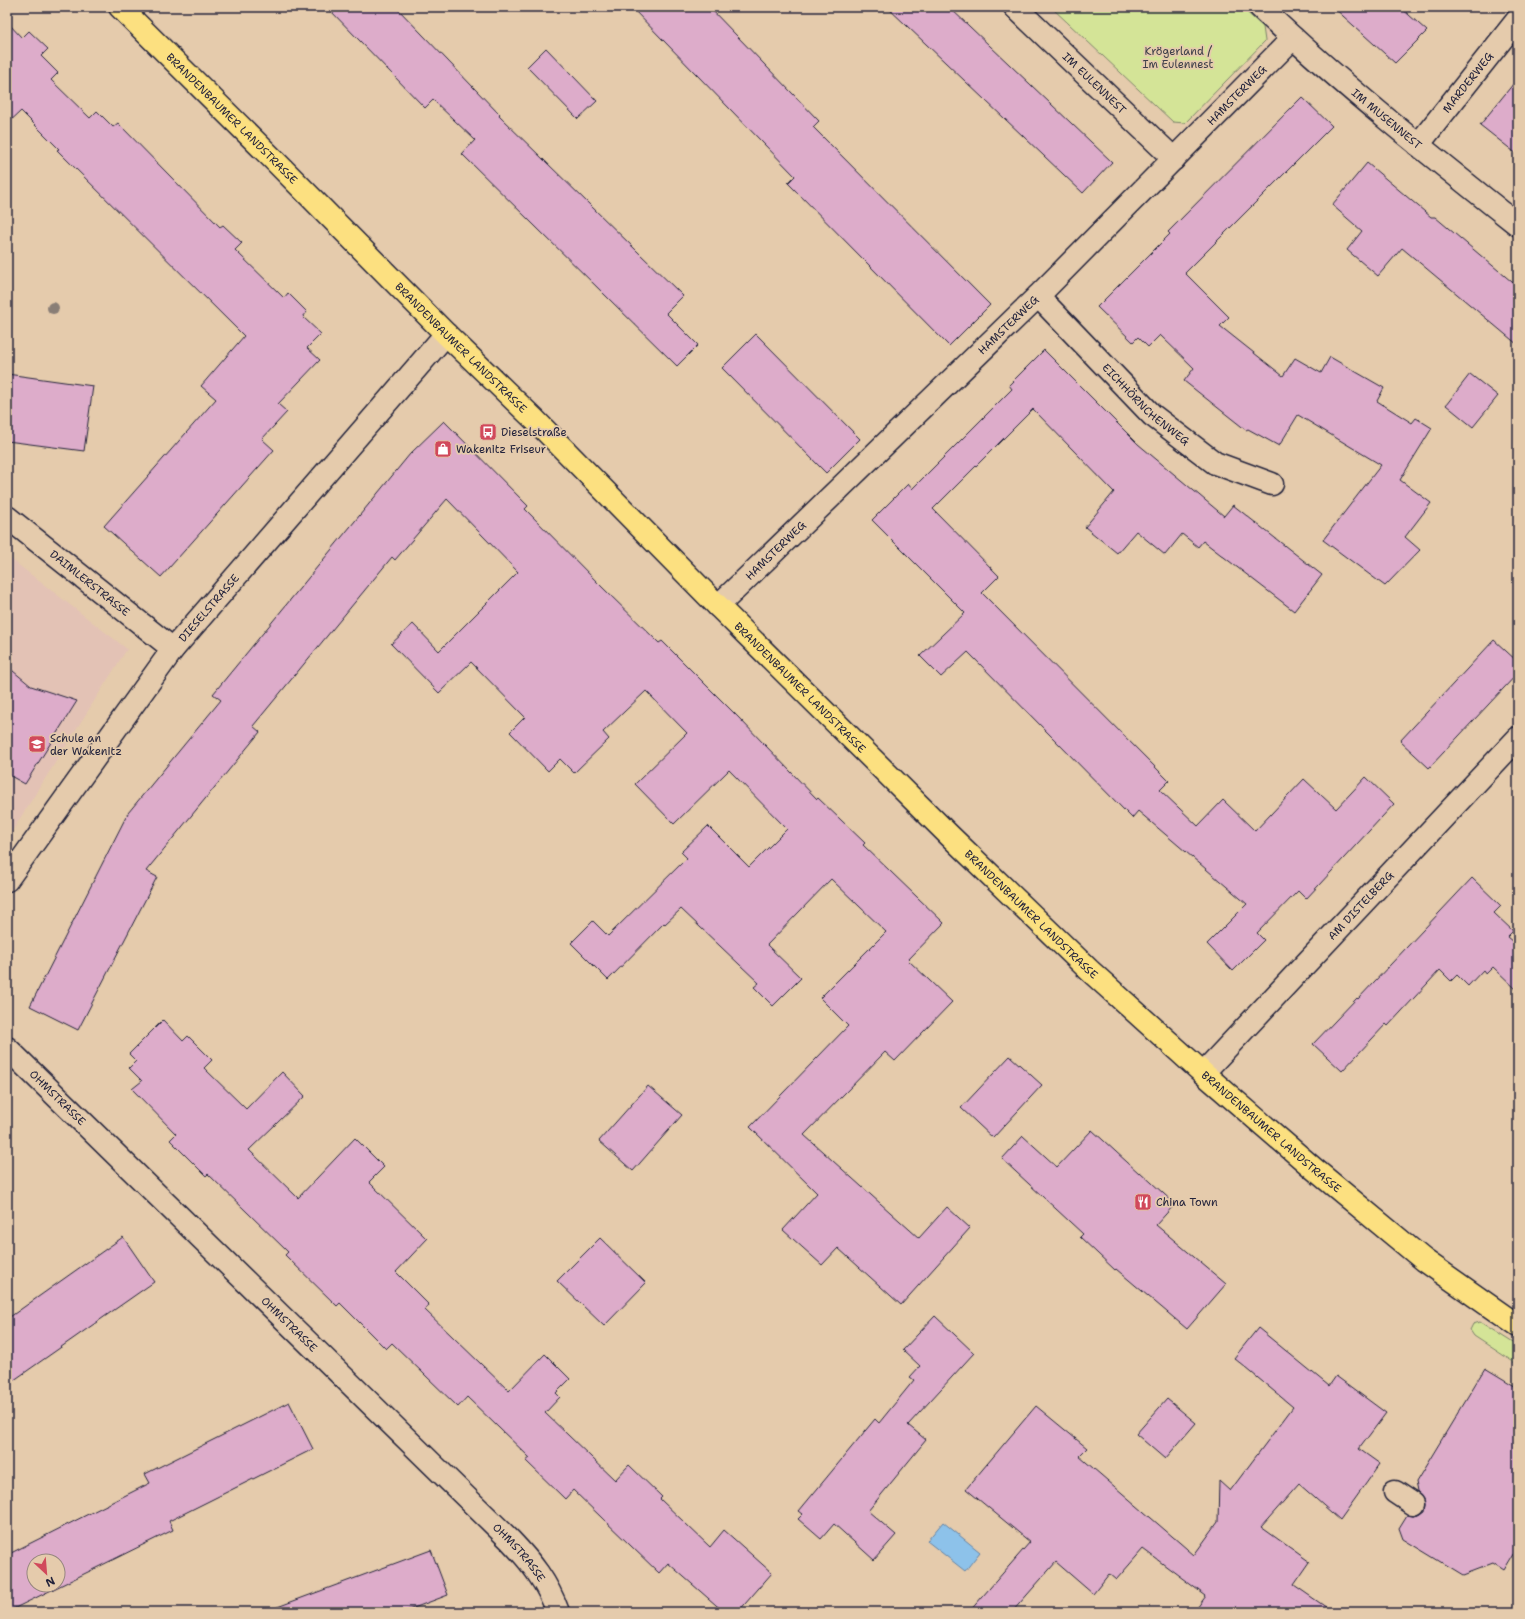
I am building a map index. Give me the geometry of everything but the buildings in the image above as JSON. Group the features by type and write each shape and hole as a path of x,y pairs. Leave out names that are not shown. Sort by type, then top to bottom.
{"main road":[{"name":"BRANDENBAUMER LANDSTRASSE","path":"120,7 718,606 956,842 1062,944 1203,1073 1313,1168 1424,1260 1518,1326"}],"street":[{"name":"IM EULENNEST","path":"1015,7 1174,158"},
{"name":"IM MUSENNEST","path":"1260,7 1293,38 1518,226"},
{"name":"MARDERWEG","path":"1418,144 1518,20"},
{"name":"HAMSTERWEG","path":"718,606 1038,296 1293,38"},
{"name":"EICHHÖRNCHENWEG","path":"1038,296 1152,415 1215,463 1272,484"},
{"name":"DIESELSTRASSE","path":"7,880 173,649 446,334"},
{"name":"DAIMLERSTRASSE","path":"7,516 173,649"},
{"name":"AM DISTELBERG","path":"1203,1073 1518,738"},
{"name":"OHMSTRASSE","path":"7,1048 510,1540 533,1564 551,1594 558,1612"},
{"path":"1395,1492 1413,1504"}],"shaded area":[{"name":"Schule an der Wakenitz","path":"7,556 127,649 7,839"}],"green space":[{"name":"Krögerland / Im Eulennest","path":"1051,7 1241,7 1263,27 1265,41 1185,123 1173,122"},
{"path":"1480,1322 1518,1346 1518,1365 1474,1336 1470,1330 1473,1324"}],"water":[{"path":"943,1522 980,1552 965,1571 927,1541"}],"place":[{"name":"Dieselstraße","path":"488,432"},
{"name":"Wakenitz Friseur","path":"443,449"},
{"name":"Schule an der Wakenitz","path":"37,744"},
{"name":"China Town","path":"1143,1202"}]}
